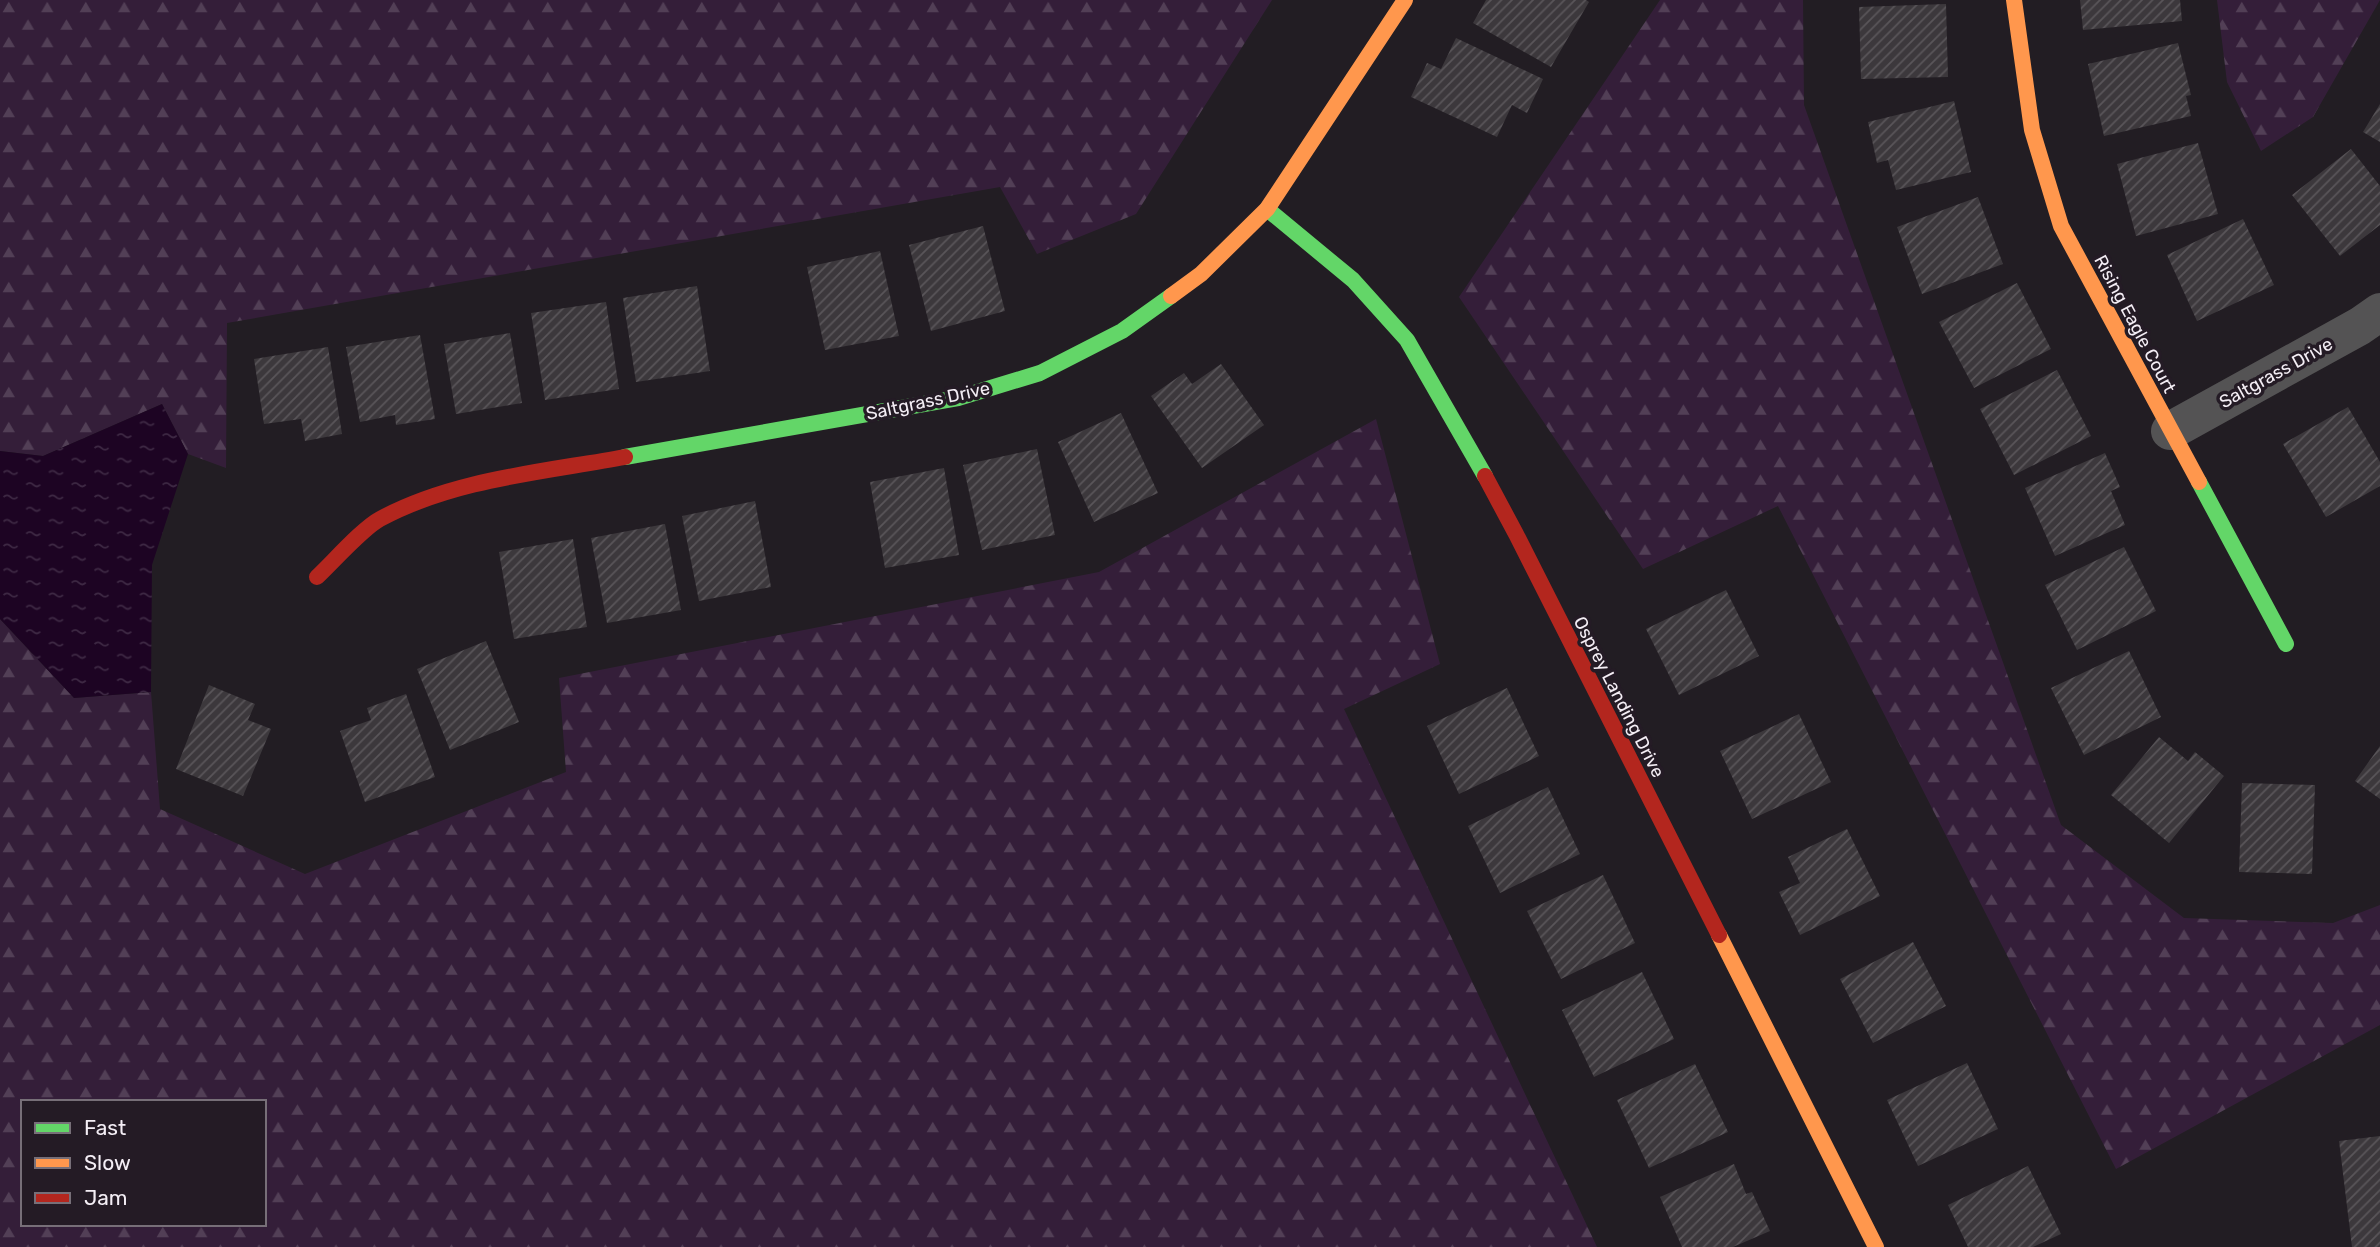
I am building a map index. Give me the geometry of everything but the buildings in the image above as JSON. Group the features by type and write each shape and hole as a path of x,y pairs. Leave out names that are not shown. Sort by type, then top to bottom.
{"street":[{"name":"Saltgrass Drive","path":"317,577 378,520 432,496 493,481 958,398 1040,373 1122,331 1202,274 1267,209 1405,0"},
{"name":"Rising Eagle Court","path":"2014,0 2032,130 2061,226 2286,644"},
{"name":"Osprey Landing Drive","path":"1267,209 1353,280 1407,340 1435,386 1516,534 1876,1247"},
{"name":"Saltgrass Drive","path":"2170,431 2360,326 2380,312"}],"green space":[{"path":"0,0 1272,0 1136,214 1037,254 1000,187 227,323 226,468 188,454 162,404 43,456 0,451"},
{"path":"1660,0 1803,0 1804,105 2061,825 2184,918 2333,923 2380,905 2380,1025 2116,1169 1778,506 1643,569 1459,297"},
{"path":"2217,0 2380,0 2313,117 2261,151 2227,82"},
{"path":"1376,419 1440,664 1344,709 1597,1247 0,1247 0,619 74,698 151,692 160,809 305,874 566,772 559,678 1099,572"}],"water":[{"path":"162,404 188,454 152,565 151,692 74,698 0,619 0,451 43,456"}],"traffic: fast":[{"path":"1267,209 1353,280 1407,340 1485,476"},
{"path":"625,457 958,398 1040,373 1122,331 1171,296"},
{"path":"2199,482 2286,644"}],"traffic: slow":[{"path":"1171,296 1201,274 1267,209 1405,0"},
{"path":"2014,0 2032,130 2061,226 2199,482"},
{"path":"1719,935 1876,1247"}],"traffic: jam":[{"path":"317,577 373,523 408,505 500,479 625,457"},
{"path":"1485,476 1719,935"}]}
